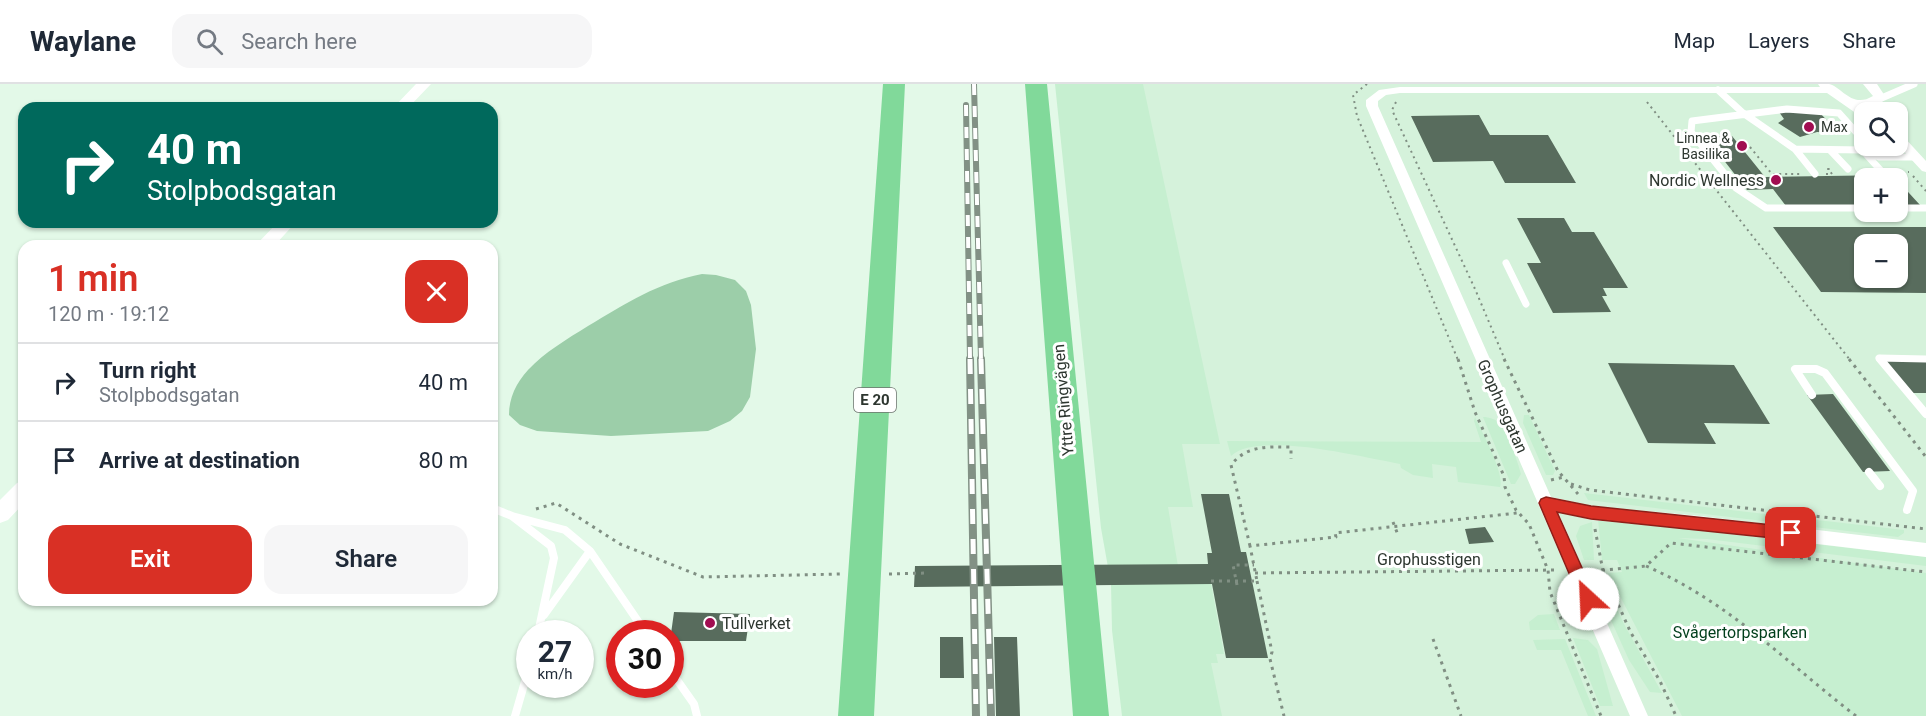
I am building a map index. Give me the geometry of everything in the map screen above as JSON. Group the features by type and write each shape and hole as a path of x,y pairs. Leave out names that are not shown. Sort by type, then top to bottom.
{"highway":[{"name":"E 20","path":"856,716 894,84"},
{"name":"Yttre Ringvägen","path":"1036,90 1091,716"}],"street":[{"path":"406,102 424,84"},
{"path":"1839,97 1861,103 1876,100 1878,93 1869,84"},
{"path":"1371,90 1383,92 1513,87 1604,87 1718,90 1751,87 1826,87 1854,107"},
{"name":"Grophusgatan","path":"1371,90 1372,106 1639,716"},
{"path":"1908,149 1926,168"},
{"path":"270,240 282,228"},
{"path":"0,514 18,495"},
{"path":"1546,503 1591,513 1700,523 1926,550"}],"lane":[{"path":"1876,100 1914,84"},
{"path":"1718,90 1743,113 1795,149 1815,174"},
{"path":"1854,129 1839,112 1787,109 1692,121 1691,132 1736,188 1766,208 1854,208"},
{"path":"1795,149 1854,149"},
{"path":"1830,150 1848,169"},
{"path":"1872,156 1883,168"},
{"path":"1877,156 1916,157"},
{"path":"1908,208 1926,208"},
{"path":"1506,263 1526,304"},
{"path":"1926,359 1879,358 1926,414"},
{"path":"1812,395 1795,369 1816,369 1825,373 1913,491 1907,510"},
{"path":"1869,472 1880,486"},
{"path":"498,510 565,530 590,551 637,620"},
{"path":"512,516 551,546 554,558 542,618"},
{"path":"542,618 590,551"},
{"path":"684,690 694,704 697,716"},
{"path":"515,716 520,698"}],"path":[{"path":"1371,90 1359,88 1353,95 1357,116 1444,323 1469,388 1475,412 1504,476 1505,488 1517,513 1529,524 1548,570 1550,592 1601,716"},
{"path":"1657,100 1646,100 1926,457"},
{"path":"1398,101 1393,105 1392,110 1404,139 1558,471 1591,513 1603,571 1631,633 1660,681 1676,716"},
{"path":"1284,716 1270,659 1272,652 1231,465 1243,451 1259,447 1291,447 1291,459"},
{"path":"1570,484 1602,492 1926,529"},
{"path":"512,516 556,503 620,544 704,577 785,575"},
{"path":"1250,546 1336,537 1335,533 1394,524 1517,513"},
{"path":"1394,524 1398,535"},
{"path":"1856,716 1716,602 1670,574 1646,566 1671,543 1926,572"},
{"path":"1237,583 1233,565 1238,563 1254,565"},
{"name":"Grophusstigen","path":"1255,573 1603,571 1646,566"},
{"path":"1211,581 1237,583 1257,581"},
{"path":"1433,639 1461,716"}],"shaded area":[{"path":"1073,84 1926,84 1926,716 1164,716"},
{"path":"702,274 735,280 746,291 751,305 756,349 750,397 742,411 730,421 708,431 611,436 537,431 520,425 509,415 512,397 520,380 535,363 564,341 657,288"}],"green space":[{"path":"1055,84 1143,84 1220,444 1182,444 1193,507 1168,507 1181,584 1211,584 1224,654 1216,654 1218,663 1211,663 1222,716 1122,716 1112,630 1111,584 1101,528"},
{"path":"1524,415 1529,415 1555,471 1553,475 1546,475 1523,423"},
{"path":"1475,417 1496,463 1501,481 1500,487 1458,482 1456,467 1432,464 1433,478 1413,475 1401,468 1400,464 1312,448 1263,445 1244,449 1231,456 1227,441 1481,442 1474,421"},
{"path":"1483,417 1496,421 1506,434 1521,474 1515,484 1511,484"},
{"path":"1584,493 1904,530 1904,533 1898,537 1588,500"},
{"name":"Svågertorpsparken","path":"1598,519 1926,557 1926,566 1707,539 1678,538 1926,573 1926,716 1682,716 1608,573 1622,572 1617,560 1602,560"},
{"path":"1592,522 1594,560 1584,560 1576,536 1580,526"},
{"path":"1590,574 1598,575 1603,579 1624,624 1662,693 1650,692 1629,660"},
{"path":"1554,614 1560,630 1530,630 1529,622 1538,615"},
{"path":"1573,638 1588,640 1597,649 1613,706 1600,706"},
{"path":"1565,639 1596,716 1588,716 1561,650 1537,650 1533,640"}],"building":[{"name":"Max","path":"1779,112 1820,113 1839,133 1817,132 1800,137 1778,123 1784,119"},
{"path":"1479,115 1490,135 1548,135 1576,183 1505,183 1493,161 1433,162 1411,116"},
{"path":"1705,136 1732,136 1765,177 1854,176 1854,206 1786,206 1773,189 1747,190"},
{"path":"1908,192 1920,205 1908,205"},
{"path":"1517,218 1564,218 1572,232 1594,232 1628,288 1603,288 1607,296 1602,296 1611,312 1553,313 1527,263 1541,263"},
{"path":"1773,227 1926,227 1926,293 1821,292"},
{"path":"1885,361 1926,361 1926,393 1910,393"},
{"path":"1608,363 1734,365 1770,424 1704,423 1716,444 1648,443"},
{"path":"1833,394 1890,471 1863,472 1807,395"},
{"path":"1201,494 1229,494 1241,552 1246,552 1268,658 1226,658 1212,584 914,587 915,566 1208,564 1207,553 1212,553"},
{"path":"1485,527 1494,542 1469,544 1465,529"},
{"name":"Tullverket","path":"674,612 750,614 746,641 684,641 684,620 673,620"},
{"path":"940,637 963,637 964,678 940,678"},
{"path":"994,637 1017,637 1020,716 996,716"}],"railway":[{"path":"974,84 981,360"},
{"path":"966,105 970,360"},
{"path":"970,359 976,716"},
{"path":"981,359 991,716"}],"place":[{"name":"Max","path":"1809,127"},
{"name":"Linnea & Basilika","path":"1742,146"},
{"name":"Nordic Wellness","path":"1776,180"},
{"name":"Tullverket","path":"710,623"}],"route":[{"path":"1588,599 1546,503 1591,513 1791,533"}]}
